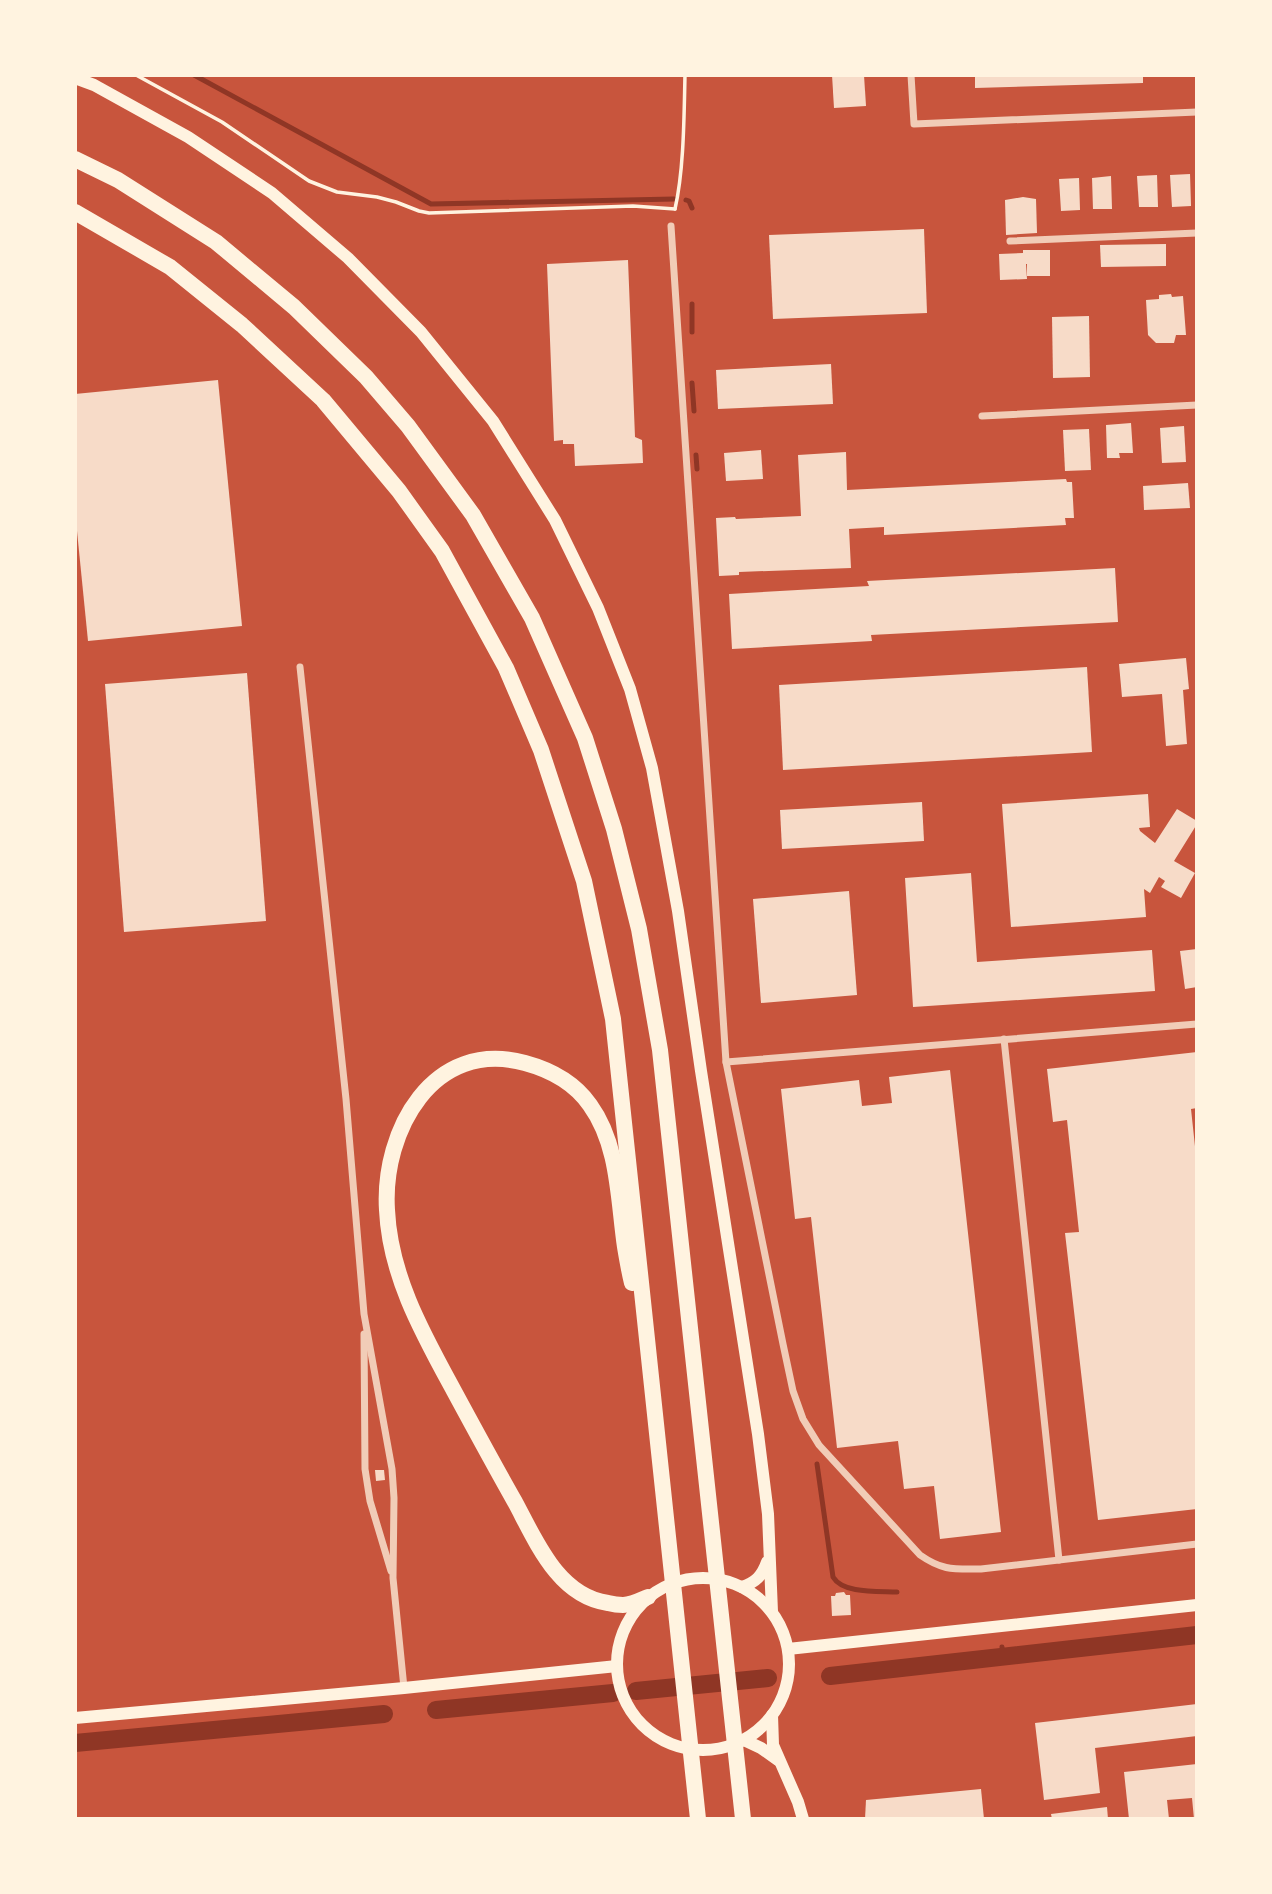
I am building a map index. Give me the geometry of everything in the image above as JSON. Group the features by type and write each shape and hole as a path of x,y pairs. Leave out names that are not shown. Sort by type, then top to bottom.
{"highway":[{"path":"75,159 118,180 216,242 294,307 366,377 408,426 473,515 531,618 585,738 614,828 639,929 660,1050 743,1819"},
{"path":"75,212 170,267 242,325 323,400 399,491 442,551 506,668 541,750 584,881 613,1019 697,1811"},
{"path":"648,1597 624,1605 599,1602 584,1595 556,1573 427,1343 407,1299 394,1257 387,1211 388,1168 403,1122 419,1099 445,1073 486,1059 525,1063 546,1069 570,1084 595,1113 610,1147 617,1179 625,1248 653,1395"}],"main road":[{"path":"75,78 94,85 188,137 272,193 348,258 394,304 421,332 493,421 555,520 598,608 630,689 652,768 674,886 754,1408 768,1514 772,1612"},
{"path":"742,1587 758,1579 767,1564 769,1551"},
{"path":"694,1578 719,1579 742,1587 772,1612 782,1630 788,1649 789,1671 785,1692 761,1728 744,1740 718,1750 693,1750 669,1744 649,1732 632,1713 621,1691 617,1666 620,1640 631,1617 648,1597 671,1584 694,1578"},
{"path":"788,1649 1197,1605"},
{"path":"75,1718 617,1666"},
{"path":"772,1715 773,1745 803,1819"},
{"path":"744,1740 779,1760"}],"street":[{"path":"911,75 914,124 1197,112"},
{"path":"671,226 726,1062 782,1344 803,1419 820,1445 920,1555 945,1569 981,1569 1197,1544"},
{"path":"1010,241 1197,233"},
{"path":"982,416 1197,405"},
{"path":"300,667 346,1099 364,1314 365,1469 370,1501 393,1578"},
{"path":"726,1062 1197,1024"},
{"path":"1004,1039 1059,1560"},
{"path":"364,1314 392,1469 393,1578 404,1688"}],"path":[{"path":"136,75 222,122 309,181 337,191 387,200 429,213 633,206 675,209"},
{"path":"671,226 680,173 685,75"}],"building":[{"path":"832,75 864,75 866,106 834,108"},
{"path":"975,75 1143,75 1143,83 975,88"},
{"path":"1190,174 1191,206 1172,207 1170,175"},
{"path":"1157,175 1158,207 1139,207 1137,176"},
{"path":"1111,176 1112,209 1093,209 1092,178"},
{"path":"1079,178 1080,210 1061,211 1059,179"},
{"path":"1023,197 1036,199 1037,233 1006,235 1005,200"},
{"path":"924,229 927,313 773,319 769,235"},
{"path":"1166,244 1166,266 1101,267 1100,245"},
{"path":"1023,250 1050,250 1050,276 1027,276 1026,264 1027,279 1000,280 999,254 1023,253"},
{"path":"628,260 635,437 642,440 643,463 575,466 574,444 563,444 563,440 554,441 547,264"},
{"path":"1171,294 1172,297 1183,296 1186,335 1176,335 1174,343 1156,343 1148,335 1146,300"},
{"path":"1089,316 1090,377 1053,378 1052,317"},
{"path":"831,364 833,404 718,409 716,370"},
{"path":"218,380 242,626 88,641 75,511 75,394"},
{"path":"1131,423 1133,453 1119,453 1120,458 1107,458 1106,425"},
{"path":"1184,426 1186,462 1162,463 1160,428"},
{"path":"1089,429 1091,470 1065,471 1063,430"},
{"path":"761,450 763,479 726,481 724,453"},
{"path":"846,452 847,490 1066,479 1067,482 1072,482 1074,518 1065,518 1066,525 884,535 884,527 849,529 851,568 739,572 739,575 719,576 716,518 801,516 798,455"},
{"path":"1188,483 1190,508 1144,510 1143,486"},
{"path":"1115,568 1118,622 871,635 872,641 732,649 729,594 869,586 867,581"},
{"path":"1186,658 1189,689 1183,690 1187,744 1166,746 1162,694 1122,697 1119,664"},
{"path":"1087,667 1092,752 783,770 779,685"},
{"path":"247,673 266,921 124,932 105,684"},
{"path":"1148,794 1150,827 1139,828 1155,843 1177,809 1197,821 1174,861 1195,873 1181,898 1161,887 1165,881 1159,877 1150,893 1144,889 1146,917 1011,927 1002,804"},
{"path":"922,802 924,841 782,849 780,810"},
{"path":"971,873 977,962 1152,950 1155,991 913,1007 905,878"},
{"path":"849,891 857,995 761,1003 753,899"},
{"path":"1197,949 1197,987 1185,989 1180,951"},
{"path":"1197,1052 1197,1108 1191,1109 1197,1165 1197,1509 1098,1520 1065,1233 1079,1232 1067,1120 1053,1122 1047,1069"},
{"path":"950,1070 1001,1532 940,1539 934,1486 904,1489 898,1441 837,1448 811,1217 795,1219 781,1089 859,1080 862,1106 892,1103 889,1077"},
{"path":"375,1470 384,1470 385,1480 376,1481"},
{"path":"844,1592 850,1595 851,1615 832,1616 831,1596"},
{"path":"1197,1704 1197,1736 1095,1748 1100,1793 1044,1800 1035,1723"},
{"path":"1197,1764 1197,1819 1194,1819 1192,1798 1167,1800 1169,1819 1129,1819 1124,1772"},
{"path":"981,1789 984,1819 865,1819 866,1800"},
{"path":"1107,1807 1108,1819 1052,1819 1051,1814"}],"waterway":[{"path":"194,75 431,204 674,199"},
{"path":"686,200 692,208"},
{"path":"692,304 692,332"},
{"path":"692,383 694,411"},
{"path":"696,455 697,469"},
{"path":"817,1464 833,1577 853,1589 897,1592"},
{"path":"830,1676 1197,1635"},
{"path":"1002,1647 1003,1656"},
{"path":"636,1691 768,1678"},
{"path":"436,1710 613,1693"},
{"path":"75,1743 384,1714"}]}
